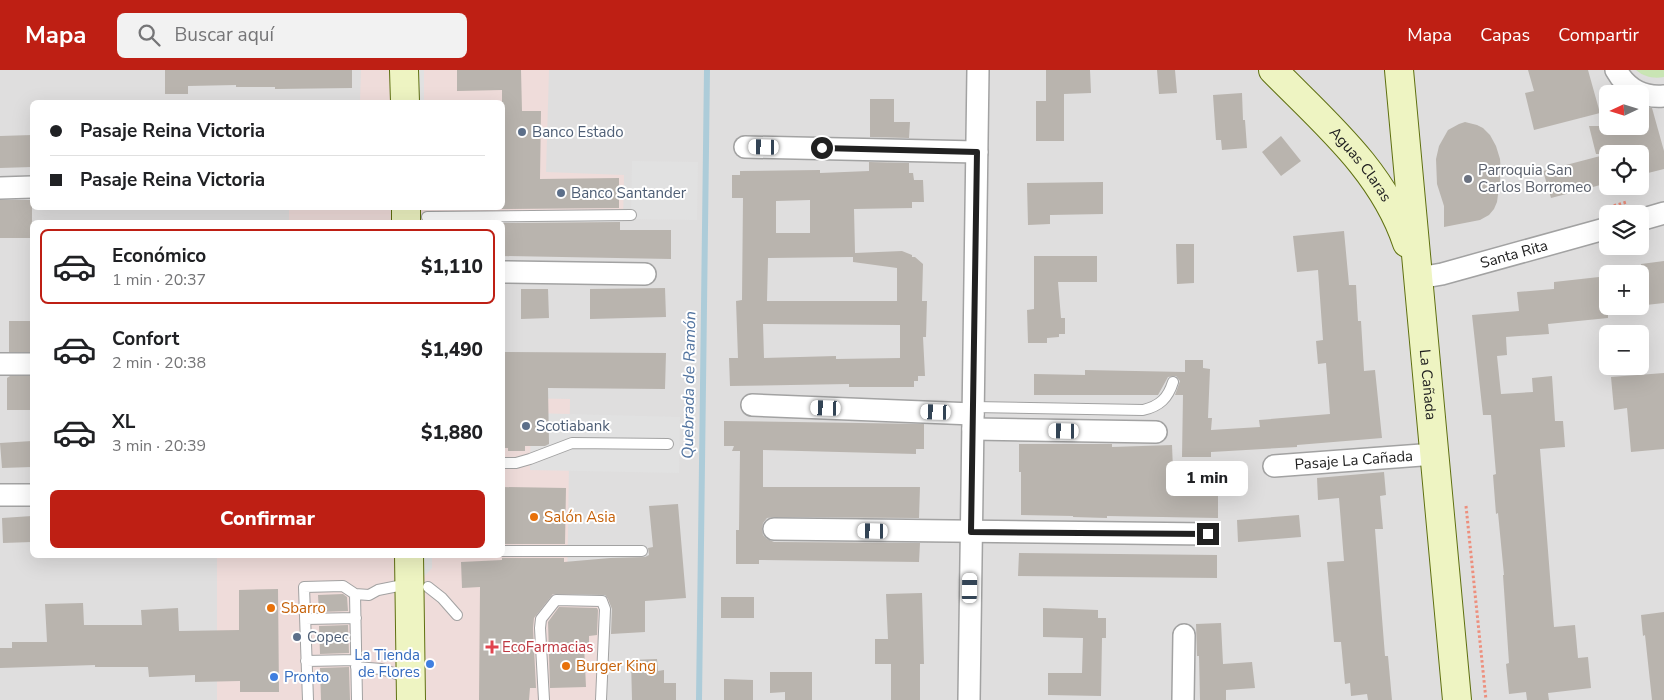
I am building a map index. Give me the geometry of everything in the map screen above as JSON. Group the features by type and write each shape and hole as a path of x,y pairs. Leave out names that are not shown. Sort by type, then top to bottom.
{"street":[{"path":"404,70 405,100"},
{"path":"969,700 978,70"},
{"name":"Aguas Claras","path":"1273,70 1361,160 1383,192 1400,224 1419,278"},
{"name":"La Cañada","path":"1399,70 1457,700"},
{"path":"1616,70 1622,80 1633,90 1647,96 1664,96"},
{"path":"1361,160 1375,161 1390,156 1397,150 1405,134"},
{"path":"745,147 977,152"},
{"path":"0,188 30,187"},
{"path":"1649,217 1664,213"},
{"name":"Santa Rita","path":"1419,278 1442,274 1599,230"},
{"path":"505,272 645,274"},
{"path":"0,364 30,364"},
{"path":"752,405 973,417 1156,432"},
{"name":"Pasaje La Cañada","path":"1274,466 1435,454"},
{"path":"0,495 30,494"},
{"path":"774,529 1208,534"},
{"path":"410,558 419,586 411,689"},
{"path":"1183,700 1184,635"}],"lane":[{"path":"413,216 631,215"},
{"path":"973,417 1143,410 1160,404 1173,382"},
{"path":"505,463 516,463 530,459 572,443 668,444"},
{"path":"505,551 642,551"},
{"path":"308,700 304,587 343,586 355,594 369,595 378,590 419,586 442,598 457,615"},
{"path":"355,594 357,700"},
{"path":"544,700 540,619 556,600 602,601 605,609 601,700"},
{"path":"305,619 356,618"},
{"path":"306,661 356,664 381,669 411,689"}],"shaded area":[{"path":"0,70 1664,70 1664,700 0,700"},
{"path":"361,70 549,70 546,172 624,175 623,221 289,220 289,210 505,210 505,100 360,100"},
{"path":"415,70 424,70 424,100 415,100"},
{"name":"Banco Santander","path":"632,161 698,162 697,220 631,219"},
{"path":"505,398 570,399 567,594 609,598 606,700 217,700 217,558 505,558"},
{"name":"Scotiabank","path":"531,413 680,417 679,473 530,470"},
{"path":"420,558 432,558 432,568 421,580"}],"green space":[{"path":"1636,70 1664,70 1664,77 1649,77"}],"building":[{"path":"165,70 352,70 352,88 275,89 275,87 236,87 236,85 188,86 188,94 165,94"},
{"path":"457,70 521,70 522,111 541,111 540,179 619,178 619,208 505,209 505,100 502,100 502,90 457,91"},
{"path":"1046,70 1090,70 1091,93 1064,94 1064,141 1036,141 1036,101 1046,101"},
{"path":"1157,70 1175,70 1177,93 1159,94"},
{"path":"1528,70 1588,70 1599,113 1534,130 1525,93 1534,91"},
{"path":"1242,93 1247,148 1222,150 1221,140 1216,140 1213,95"},
{"path":"870,99 894,99 894,122 910,122 909,138 870,137"},
{"path":"1649,108 1652,108 1664,151 1664,169 1649,173 1649,145 1599,145 1599,154 1596,154 1589,126 1599,126 1599,135 1649,135"},
{"name":"Parroquia San Carlos Borromeo","path":"1465,122 1483,128 1490,135 1496,146 1501,172 1497,202 1489,215 1480,220 1444,227 1444,206 1437,184 1436,159 1439,146 1448,130"},
{"path":"30,135 30,167 0,168 0,136"},
{"path":"1281,136 1301,161 1281,176 1262,152"},
{"path":"1599,156 1599,185 1551,198 1543,171"},
{"path":"869,162 909,163 909,173 913,173 914,180 923,180 924,202 912,202 912,208 854,209 855,253 902,251 912,255 912,257 915,257 923,264 922,301 927,301 926,337 923,337 925,376 918,376 918,381 914,381 914,387 849,387 849,384 730,386 729,358 738,358 736,301 742,300 743,198 732,198 732,175 740,175 740,171 820,170 820,173 869,171","holes":["810,200 810,233 776,233 776,201","853,257 853,262 897,268 897,301 767,301 768,258","763,324 900,325 900,358 836,359 836,356 764,358"]},
{"path":"1103,182 1103,214 1050,215 1050,224 1028,225 1027,183"},
{"path":"0,200 30,200 32,220 30,220 30,238 0,238"},
{"path":"620,222 620,230 671,230 671,259 505,256 505,223"},
{"path":"1344,231 1349,285 1356,285 1358,321 1361,321 1364,371 1375,370 1382,438 1297,445 1297,447 1211,452 1211,457 1182,457 1183,395 1175,395 1180,381 1176,376 1168,377 1158,395 1034,395 1034,374 1085,375 1085,370 1185,372 1185,360 1203,360 1203,368 1210,369 1208,418 1212,418 1211,430 1260,427 1259,420 1330,414 1326,363 1318,364 1316,341 1323,340 1318,270 1297,272 1293,236"},
{"path":"1176,244 1194,244 1194,283 1177,284"},
{"path":"1034,256 1097,256 1097,282 1058,282 1061,318 1065,318 1065,334 1059,334 1059,337 1047,338 1047,343 1028,343 1027,310 1034,309"},
{"path":"1664,261 1664,303 1649,305 1649,265 1641,264"},
{"path":"1599,277 1599,315 1608,315 1608,318 1548,324 1549,334 1506,337 1507,355 1497,356 1501,394 1533,392 1532,378 1552,376 1555,421 1563,421 1565,447 1540,449 1554,627 1575,625 1578,658 1588,657 1591,688 1548,693 1549,700 1527,700 1526,692 1509,694 1506,664 1509,663 1504,575 1498,513 1496,514 1493,475 1496,474 1491,415 1483,415 1472,315 1519,311 1517,292 1554,289 1554,282"},
{"path":"665,288 666,317 590,319 590,289"},
{"path":"521,289 548,289 549,318 521,319"},
{"path":"9,321 30,321 30,352 9,352"},
{"path":"505,352 666,353 665,389 548,388 549,444 545,446 525,446 525,451 508,451 508,448 505,448"},
{"path":"1664,373 1664,449 1631,452 1627,408 1614,410 1611,377"},
{"path":"10,376 30,376 30,410 7,410 7,378"},
{"path":"724,421 924,424 924,449 916,449 916,454 763,450 763,487 920,487 919,518 774,517 767,518 763,523 763,535 767,539 774,542 920,543 919,562 759,560 759,564 736,564 736,530 739,530 740,451 732,451 734,446 724,446"},
{"path":"30,441 30,467 2,468 0,443"},
{"path":"1019,444 1112,444 1112,447 1172,445 1174,494 1218,495 1218,518 1107,516 1107,518 1021,515"},
{"path":"1384,472 1386,495 1380,496 1383,529 1375,529 1385,656 1388,656 1392,700 1368,700 1367,694 1351,696 1350,683 1345,684 1341,642 1334,642 1327,562 1344,561 1339,498 1318,500 1317,478"},
{"name":"Salón Asia","path":"505,487 566,488 565,544 505,544"},
{"path":"678,504 686,598 645,601 645,632 611,634 612,609 605,595 553,594 534,618 536,688 530,688 529,700 479,700 480,587 462,588 461,562 502,560 502,558 564,558 564,562 645,557 649,555 648,548 653,547 649,506"},
{"path":"1299,515 1301,537 1238,542 1237,520"},
{"path":"30,516 30,542 3,543 2,518"},
{"path":"1019,553 1217,555 1217,578 1018,576"},
{"path":"278,589 279,692 240,692 240,681 195,682 195,675 149,677 148,667 95,667 95,665 0,668 0,648 12,648 12,642 47,642 45,604 83,603 84,625 142,625 141,610 178,608 179,631 239,630 239,590"},
{"path":"922,593 924,664 920,664 920,700 891,700 891,664 875,664 875,639 888,639 886,594"},
{"path":"343,594 347,597 348,611 319,612 318,595"},
{"path":"721,597 754,597 754,618 721,618"},
{"name":"Burger King","path":"559,607 597,608 598,610 597,635 589,636 589,645 584,645 586,687 550,688 548,622"},
{"path":"1043,608 1098,610 1098,618 1106,618 1106,638 1102,638 1101,696 1048,695 1048,673 1082,673 1083,638 1043,637"},
{"path":"1664,612 1664,700 1652,700 1641,615"},
{"path":"1221,623 1223,664 1252,662 1255,688 1226,690 1226,700 1200,700 1196,624"},
{"path":"348,625 349,653 320,654 319,626"},
{"path":"657,659 658,671 664,670 664,683 676,683 676,700 632,700 631,660"},
{"path":"349,667 350,700 321,700 320,668"},
{"path":"770,672 812,672 812,700 785,700 785,692 770,693"},
{"path":"724,679 753,680 753,700 724,700"}],"waterway":[{"name":"Quebrada de Ramón","path":"699,700 707,70"}],"place":[{"name":"Banco Estado","path":"522,132"},
{"name":"Parroquia San Carlos Borromeo","path":"1468,179"},
{"name":"Banco Santander","path":"561,193"},
{"name":"Scotiabank","path":"526,426"},
{"name":"Salón Asia","path":"534,517"},
{"name":"Sbarro","path":"271,608"},
{"name":"Copec","path":"297,637"},
{"name":"EcoFarmacias","path":"492,647"},
{"name":"La Tienda de Flores","path":"430,664"},
{"name":"Burger King","path":"566,666"},
{"name":"Pronto","path":"274,677"}],"route":[{"path":"822,148 977,152 971,532 1208,534"}]}
